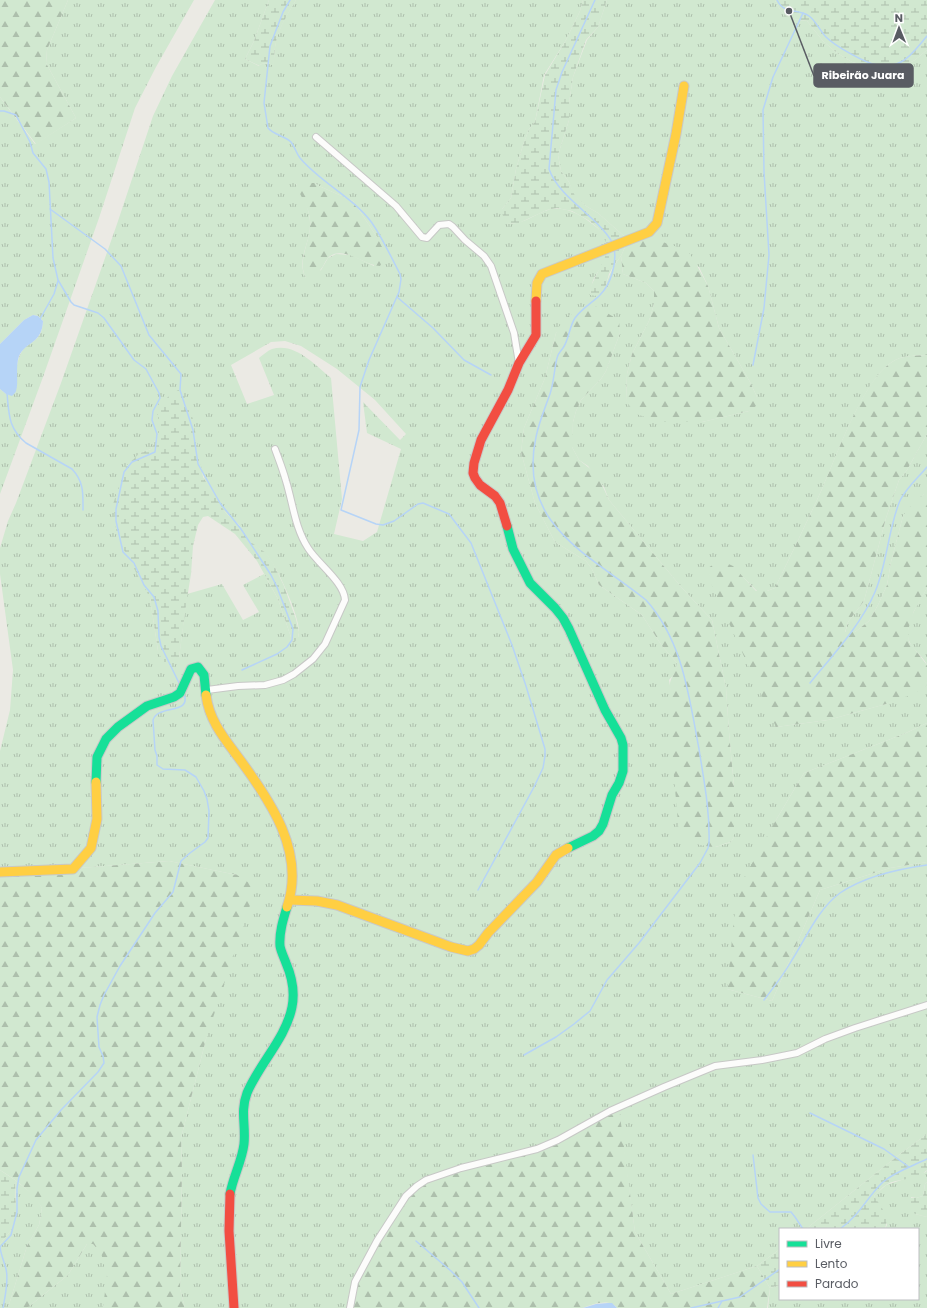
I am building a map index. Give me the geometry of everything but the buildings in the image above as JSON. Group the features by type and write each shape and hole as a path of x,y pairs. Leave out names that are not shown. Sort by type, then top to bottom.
{"street":[{"path":"290,900 327,902 344,907 451,948 468,951 479,945 488,933 506,916 537,882 556,855 563,850 593,836 599,831 603,824 612,795 619,783 623,771 621,738 605,710 566,624 555,608 530,583 513,549 500,503 495,496 480,485 475,478 473,473 474,463 490,422 508,390 519,363 536,335 537,283 542,274 649,232 657,223 676,134 684,86"},
{"path":"316,137 396,206 422,237 428,238 439,225 449,224 488,261 511,322 517,346 519,363"},
{"path":"207,690 238,686 265,685 283,680 294,674 313,659 325,644 345,600 345,594 340,584 317,561 304,542 275,449"},
{"path":"0,872 73,869 90,848 94,835 97,819 97,757 106,739 147,706 174,697 180,693 191,669 198,667 202,670 207,690 208,706 212,719 250,772 274,811 290,846 293,869 293,883 290,900 281,922 280,944 292,981 294,999 285,1026 258,1073 246,1098 243,1110 243,1148 234,1175 229,1205 234,1308"},
{"path":"350,1308 355,1282 377,1241 406,1196 426,1180 461,1168 537,1149 558,1140 610,1111 664,1086 715,1066 762,1060 797,1053 825,1039 927,1005"}],"green space":[{"path":"0,0 68,0 47,50 46,63 76,118 36,144 0,97"},
{"path":"68,0 194,0 156,67 135,108 99,218 0,494 0,389 6,394 16,384 19,357 24,349 40,334 43,321 38,316 33,315 24,320 0,344 0,97 35,144 76,118 46,63 47,50"},
{"path":"215,0 269,0 254,41 245,59 259,66 265,63 274,65 275,46 279,31 296,0 583,0 580,11 566,40 544,75 535,122 529,129 523,145 516,169 511,198 502,209 508,224 519,222 545,211 558,208 578,214 598,228 606,242 607,253 591,287 590,295 604,292 615,264 621,256 623,274 646,283 654,291 654,304 649,321 632,354 627,374 626,401 702,422 749,411 757,397 719,328 708,286 699,267 625,237 598,213 586,206 574,196 569,182 561,171 558,155 569,120 569,103 573,77 587,40 598,27 607,0 775,0 787,16 807,21 823,41 837,53 852,62 884,70 897,69 915,60 927,50 927,355 909,356 892,362 881,372 871,386 851,421 822,489 775,588 767,591 757,591 741,575 776,727 828,720 886,704 925,686 927,682 927,723 906,733 804,773 776,820 727,989 772,1001 820,890 890,868 927,862 927,1134 807,1228 779,1228 779,1250 757,1266 671,1294 635,1232 618,1108 547,1149 422,1179 364,1263 349,1294 347,1308 185,1308 180,1289 182,1171 181,1138 206,1039 237,875 169,861 80,868 0,867 0,751 10,710 13,670 0,574 0,548 8,521 61,383 153,116 172,76","holes":["315,183 353,201 377,237 374,266 351,255 336,254 328,258 321,270 306,278 302,265 310,220 306,204 296,184","582,308 619,326 620,333 606,371 601,379 581,400 576,411 573,422 572,447 579,460 588,466 604,487 609,500 682,588 712,620 726,688 734,787 734,837 731,842 716,847 698,844 669,680 676,672 677,663 662,646 642,615 599,585 592,569 586,561 555,542 535,503 521,452 524,428 545,378 556,333 574,314","285,341 301,346 337,369 375,400 406,434 400,440 363,402 367,433 401,449 377,532 363,541 334,534 342,499 331,378 311,361 297,352 289,349 272,349 259,358 274,395 247,404 231,365 271,342","158,404 201,468 207,485 220,506 240,526 246,538 266,554 271,560 287,592 296,616 299,633 297,639 293,643 278,599 264,574 243,585 259,612 243,620 222,584 187,594 179,658 158,651 150,598 140,453 151,449 158,434"]},
{"path":"269,0 296,0 279,31 275,46 274,66 267,63 261,64 260,66 245,59 254,41"},
{"path":"583,0 607,0 598,27 586,40 573,77 569,103 569,120 558,155 561,171 569,182 575,196 586,206 598,213 625,237 629,238 621,256 609,274 604,292 597,296 590,295 591,286 607,253 607,244 598,228 588,220 572,211 557,208 547,210 519,223 508,224 505,222 502,213 502,209 511,198 516,169 523,145 529,129 535,122 545,75 566,40 580,11"},
{"path":"775,0 927,0 927,50 915,60 897,69 884,70 852,62 837,53 823,41 807,21 791,18 784,14"},
{"path":"296,183 315,183 353,201 377,237 384,251 383,261 380,266 368,263 347,254 340,253 334,254 328,258 313,279 306,278 303,259 309,233 310,220 308,209"},
{"path":"629,238 634,240 660,241 689,253 708,286 719,328 757,397 756,406 749,411 702,422 661,422 636,414 626,401 627,374 632,354 649,321 654,304 654,291 646,283 623,274 621,256"},
{"path":"595,306 619,320 620,333 606,371 601,379 581,400 576,411 573,422 572,447 579,460 597,474 609,500 682,588 712,620 726,688 734,787 734,837 731,842 715,847 696,844 679,834 673,766 670,687 677,663 662,646 642,615 599,585 592,569 586,561 555,542 535,503 521,452 524,428 545,378 556,333 561,323 565,318 582,308"},
{"path":"927,355 927,434 907,470 899,480 886,518 864,601 848,622 845,632 855,632 869,621 887,585 891,562 903,516 912,504 924,494 927,494 927,588 914,611 908,630 909,642 927,665 926,686 913,694 886,704 828,720 776,727 705,570 720,560 733,566 756,591 767,591 775,588 822,489 851,420 871,385 881,372 892,362 909,356"},
{"path":"178,390 182,390 193,419 203,477 225,512 241,527 248,540 266,553 273,563 284,586 299,632 298,639 293,643 278,599 257,561 235,534 208,516 203,517 198,525 193,546 191,574 179,658 170,662 163,662 158,651 150,598 117,537 113,504 127,465 140,453 151,449 158,434 158,404"},
{"path":"927,434 927,494 924,494 903,516 891,562 887,585 869,621 855,632 845,633 848,622 864,601 886,518 899,480 907,470"},
{"path":"927,588 927,665 910,643 908,630 912,615"},
{"path":"927,723 927,862 890,868 820,890 772,1001 727,989 734,919 740,885 804,773 906,733"},
{"path":"169,861 237,875 256,887 206,1039 181,1138 182,1171 180,1289 185,1308 103,1308 107,1275 101,1253 93,1244 87,1244 68,1275 27,1308 8,1308 27,1246 39,1225 42,1208 28,1191 0,1170 0,867 80,868"},
{"path":"619,1108 635,1232 671,1294 757,1266 770,1288 767,1308 617,1308 610,1303 601,1303 583,1308 347,1308 349,1294 388,1218 422,1179 547,1149"},
{"path":"927,1134 927,1170 918,1176 896,1181 884,1186 874,1196 886,1216 885,1228 807,1228"},
{"path":"0,1170 15,1180 16,1215 12,1229 0,1244"},
{"path":"927,1170 927,1182 925,1184 923,1196 916,1198 911,1197 915,1214 927,1217 927,1308 768,1308 770,1288 779,1285 779,1300 919,1300 919,1228 886,1228 887,1225 874,1196 886,1185 926,1172"},
{"path":"15,1180 35,1196 42,1208 39,1225 27,1246 8,1308 0,1308 0,1244 12,1229 16,1199"},
{"path":"927,1182 927,1217 915,1214 903,1202 905,1198 916,1198 923,1196 925,1184"},
{"path":"87,1244 93,1244 105,1260 107,1287 103,1308 27,1308 68,1275"},
{"path":"779,1250 779,1285 770,1288 757,1266"}],"water":[{"path":"33,315 38,316 43,321 42,328 37,338 22,351 19,356 17,365 17,388 16,392 12,396 6,394 0,389 0,344 24,320"},
{"path":"612,1303 617,1308 583,1308 596,1304"}],"waterway":[{"path":"290,0 283,12 270,46 264,103 268,128 291,142 299,156 308,167 356,205 372,223 380,235 400,274 401,279 399,292 369,360 360,387 359,430 341,510 376,524 383,525 394,521 418,504 423,503 449,514 471,543 512,645 545,749 543,768 534,787 478,890"},
{"path":"595,0 562,72 556,90 549,169 561,189 598,224 612,242"},
{"path":"777,0 783,8 809,16 826,37 836,45 850,54 872,64 883,66 895,64 905,60 927,36"},
{"path":"753,365 764,308 769,255 764,172 763,110 773,77 803,13"},
{"path":"0,111 16,115 30,142 33,153 46,169 49,182 53,258 58,280 74,305 98,313 104,318 134,360 146,369 159,393 160,398 153,411 152,420 157,434 155,452 132,462 124,472 116,509 116,521 123,552 134,563 144,585 154,597 158,611 159,637 161,646 180,685"},
{"path":"50,209 105,249 121,266 149,335 181,374 180,390 193,430 198,464 220,503 241,529 271,575 277,587 293,629 292,640 287,647 277,654 242,670"},
{"path":"524,1055 556,1037 590,1011 607,980 639,943 700,863 709,843 709,819 692,710 683,670 668,633 646,600 602,568 562,534 547,515 537,493 533,467 536,437 540,420 551,390 558,355 565,345 571,325 575,318 600,295 607,285 614,267 614,248"},
{"path":"40,319 54,294 58,281"},
{"path":"397,297 433,328 464,360 491,375"},
{"path":"7,393 10,420 20,437 26,443 72,469 79,478 83,493 83,510"},
{"path":"810,683 846,640 869,604 879,581 892,525 901,498 927,467"},
{"path":"3,1308 7,1278 0,1247 11,1235 17,1212 17,1188 19,1177 36,1140 61,1110 98,1072 104,1063 99,1047 97,1017 104,995 120,966 155,913 173,892 181,861 208,838 209,811 207,799 196,777 185,770 163,769 157,765 153,720 156,715 161,712 183,705 185,700 184,694"},
{"path":"764,1000 786,970 819,915 840,893 860,882 882,874 927,865"},
{"path":"810,1113 884,1149 909,1167"},
{"path":"753,1155 758,1198 761,1204 770,1212 791,1212 802,1228"},
{"path":"841,1228 853,1218 883,1182 899,1172 927,1159"},
{"path":"416,1241 462,1282 479,1308"},
{"path":"691,1308 740,1297 779,1270"},
{"path":"718,1308 722,1301"}],"traffic: fast":[{"path":"507,526 513,549 530,583 555,608 569,629 605,710 621,738 623,745 623,771 619,783 612,795 603,824 599,831 593,836 568,848"},
{"path":"96,782 97,757 106,739 118,727 147,706 174,697 180,693 191,669 198,667 204,675 206,695"},
{"path":"230,1194 243,1150 244,1106 247,1093 284,1029 292,1007 293,990 291,979 280,946 281,931 287,907"}],"traffic: slow":[{"path":"536,301 537,283 542,274 649,232 657,223 676,134 684,86"},
{"path":"206,695 210,713 214,721 262,791 282,828 292,866 292,887 287,907"},
{"path":"0,872 73,869 91,848 97,819 96,782"},
{"path":"290,900 317,901 337,905 451,947 468,951 479,945 488,933 537,882 556,855 568,848"}],"traffic: jam":[{"path":"507,526 500,503 495,496 480,485 475,478 473,473 474,463 481,440 508,390 519,363 536,335 536,301"},
{"path":"230,1194 229,1231 234,1308"}],"place":[{"name":"Ribeirão Juara","path":"789,11"}]}
